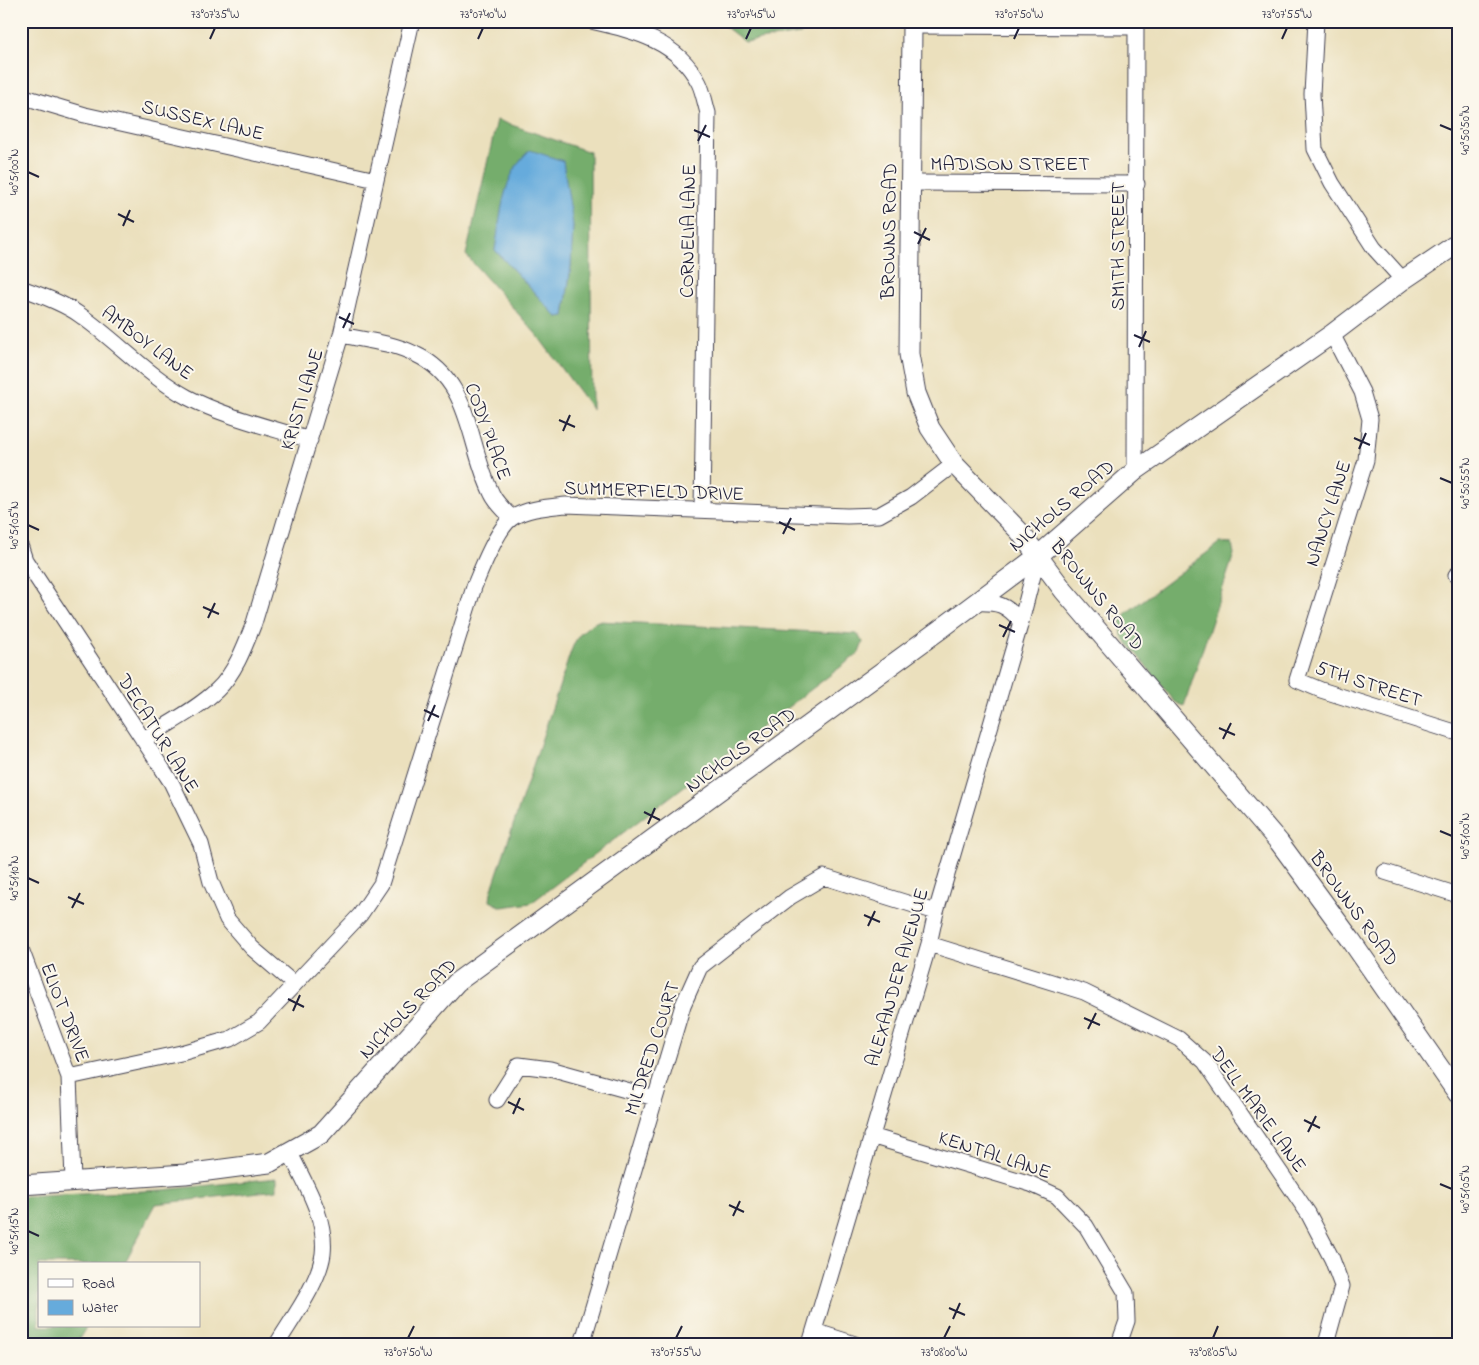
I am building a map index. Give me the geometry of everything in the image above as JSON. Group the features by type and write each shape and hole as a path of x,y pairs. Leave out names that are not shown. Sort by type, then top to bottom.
{"street":[{"name":"KRISTI LANE","path":"143,740 217,690 229,675 254,623 341,334 412,21"},
{"name":"CORNELIA LANE","path":"591,21 655,39 683,60 699,83 708,112 702,510"},
{"path":"1316,21 1312,94 1315,149 1332,183 1374,248 1403,280"},
{"path":"911,24 1136,24"},
{"name":"BROWNS ROAD","path":"911,24 912,183 909,354 916,392 930,428 954,464 1020,532 1064,591 1279,842 1351,940 1458,1094"},
{"name":"SMITH STREET","path":"1135,471 1136,24"},
{"name":"SUSSEX LANE","path":"21,96 86,115 376,180"},
{"name":"MADISON STREET","path":"912,183 1137,184"},
{"name":"NICHOLS ROAD","path":"21,1185 73,1180 185,1174 269,1164 322,1134 457,982 1038,556 1135,471 1332,334 1403,280 1458,242"},
{"name":"AMBOY LANE","path":"21,288 40,294 80,315 132,359 187,396 211,408 310,440"},
{"name":"CODY PLACE","path":"341,334 414,353 433,364 449,380 460,397 492,496 512,518"},
{"name":"NANCY LANE","path":"1297,680 1366,460 1370,420 1362,392 1332,334"},
{"name":"SUMMERFIELD DRIVE","path":"512,518 535,510 566,505 846,516 879,515 911,497 954,464"},
{"path":"70,1077 181,1053 230,1039 259,1022 360,915 381,884 474,586 487,554 512,518"},
{"name":"DECATUR LANE","path":"21,548 25,560 171,782 200,844 211,882 227,919 252,948 294,984"},
{"name":"ALEXANDER AVENUE","path":"812,1337 929,944 936,912 1021,622 1038,556"},
{"path":"975,603 997,603 1011,610 1021,622"},
{"name":"5TH STREET","path":"1297,680 1330,693 1458,733"},
{"path":"1385,872 1458,895"},
{"name":"MILDRED COURT","path":"582,1344 683,1005 700,967 790,897 824,877 936,912"},
{"name":"DELL MARIE LANE","path":"929,944 1084,992 1180,1039 1205,1062 1308,1213 1332,1259 1342,1286 1326,1344"},
{"name":"ELIOT DRIVE","path":"21,949 70,1077 73,1180"},
{"path":"497,1100 519,1065 550,1069 655,1098"},
{"name":"KENTAL LANE","path":"871,1136 1031,1184 1057,1196 1086,1226 1126,1294 1127,1321 1120,1344"},
{"path":"278,1344 314,1281 323,1255 322,1227 314,1202 290,1152"},
{"path":"812,1337 855,1344"}],"green space":[{"path":"718,21 837,21 834,29 745,42"},
{"path":"497,120 590,152 592,409 537,335 466,255","holes":["509,181 573,225 571,266 564,316 557,317 495,250"]},
{"path":"1220,543 1232,544 1234,554 1184,706 1175,702 1122,636 1121,621 1126,613"},
{"path":"598,621 857,634 863,642 859,653 531,903 502,907 490,901 491,892 569,657 579,636"},
{"path":"277,1178 277,1190 156,1204 125,1262 38,1262 38,1328 86,1328 76,1344 21,1344 21,1197 163,1190"}],"water":[{"path":"530,150 563,161 573,225 571,266 564,316 557,317 495,250 501,210 508,183 521,160"}]}
